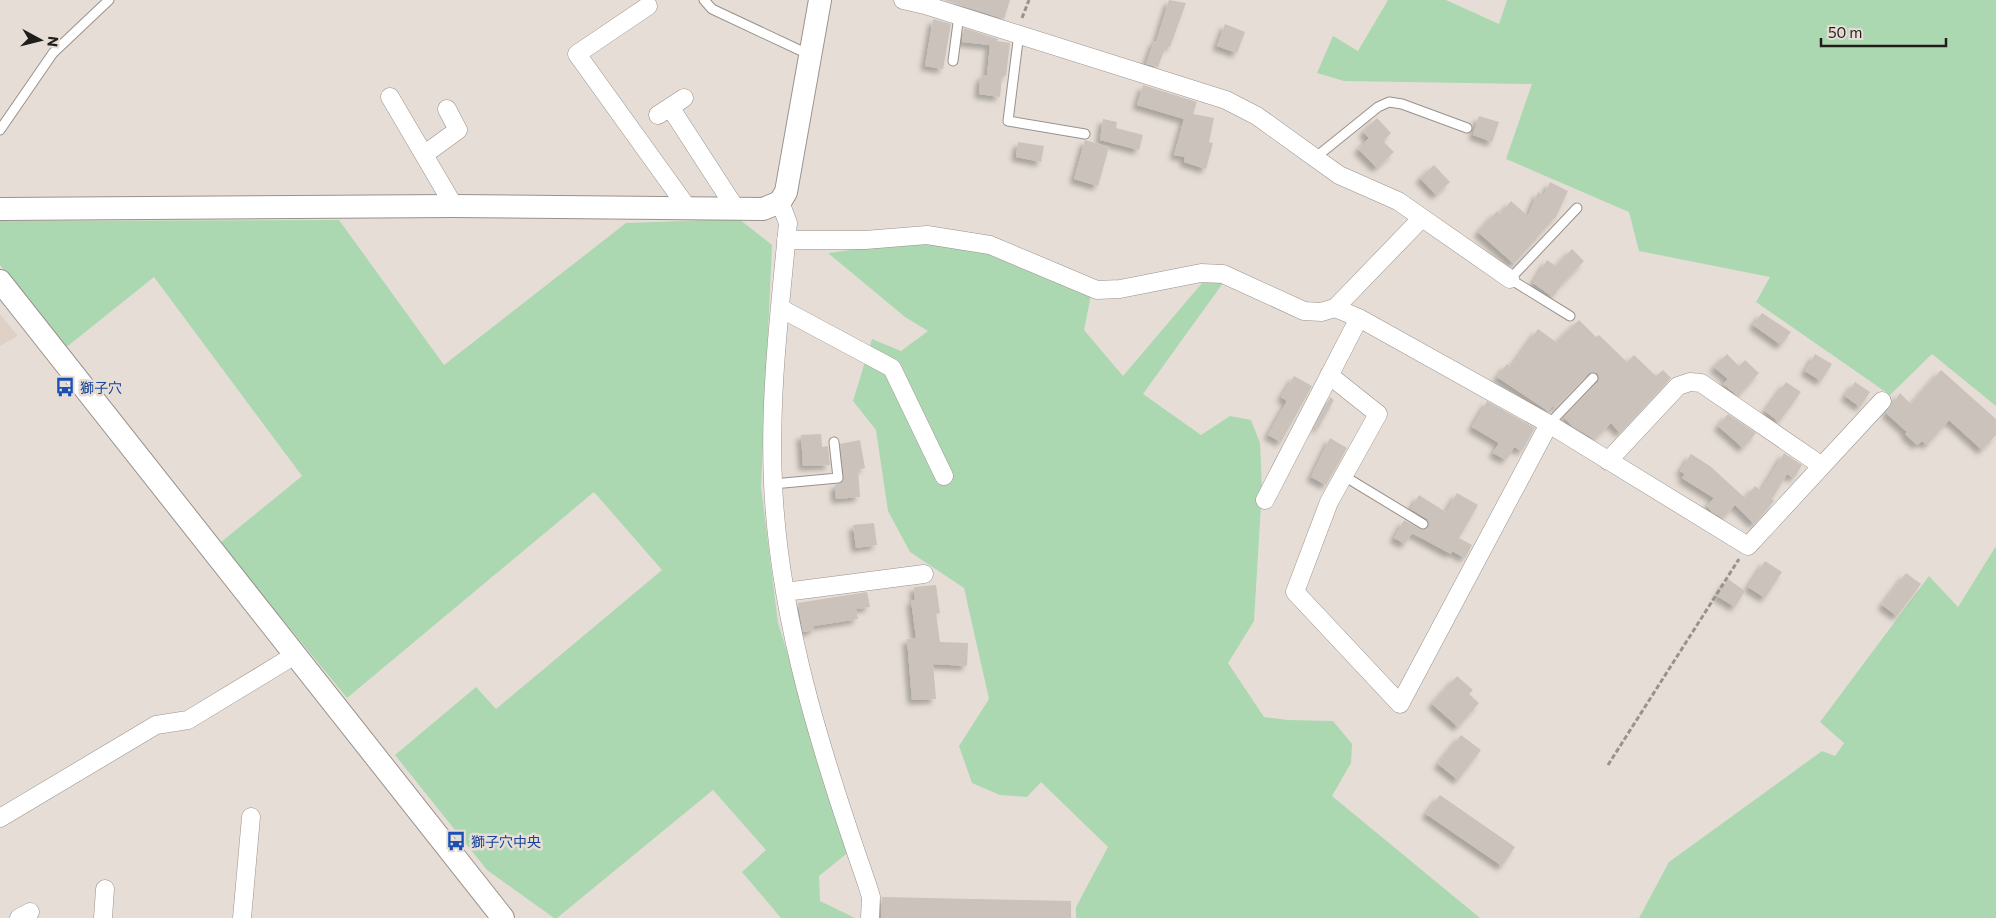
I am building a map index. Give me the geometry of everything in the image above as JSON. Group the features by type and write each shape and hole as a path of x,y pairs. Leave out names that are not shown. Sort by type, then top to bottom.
{"street":[{"path":"0,209 454,206 763,209 780,202 786,192 820,0"},
{"path":"903,0 926,2 959,15 1226,100 1257,116 1339,174 1398,201 1510,279"},
{"path":"648,6 577,54 687,207"},
{"path":"390,97 454,206"},
{"path":"670,107 736,209"},
{"path":"425,154 458,130 447,109"},
{"path":"780,202 788,223 774,361 773,484 785,592 790,622 817,725 869,890 870,918"},
{"path":"786,240 865,240 927,235 990,245 1097,290 1120,290 1201,272 1222,274 1304,310 1322,312 1335,308 1422,219"},
{"path":"0,281 503,918"},
{"path":"780,308 892,368 944,476"},
{"path":"1335,308 1359,318 1549,424 1748,546 1882,401"},
{"path":"1265,500 1359,318"},
{"path":"1329,375 1378,414 1329,502 1296,592 1400,704 1549,424"},
{"path":"1608,461 1678,386 1690,382 1701,383 1822,466"},
{"path":"785,592 924,574"},
{"path":"0,818 156,725 188,720 295,655"},
{"path":"246,917 251,817"},
{"path":"103,918 105,889"}],"lane":[{"path":"0,130 53,53 110,0"},
{"path":"704,0 712,9 810,55"},
{"path":"953,61 959,15"},
{"path":"1016,33 1018,41 1008,122 1085,134"},
{"path":"1316,157 1378,106 1389,102 1402,104 1467,128"},
{"path":"1570,316 1510,279 1577,208"},
{"path":"1549,424 1593,378"},
{"path":"773,484 838,478 834,442"},
{"path":"1344,476 1423,524"}],"path":[{"path":"1608,766 1748,546"}],"shaded area":[{"path":"0,314 18,336 0,346"}],"green space":[{"path":"1388,0 1446,0 1499,24 1507,0 1996,0 1996,406 1932,354 1890,395 1756,302 1770,277 1639,251 1629,212 1506,159 1532,84 1344,81 1317,73 1333,36 1358,51"},
{"path":"739,219 772,245 761,487 778,623 850,851 819,876 820,901 855,918 781,918 742,872 766,850 713,790 557,918 554,918 487,870 395,755 476,687 496,709 662,570 594,492 347,698 220,543 302,476 154,277 64,349 0,265 0,221 339,220 444,365 626,223"},
{"path":"926,240 989,247 1092,290 1084,330 1123,376 1202,283 1223,283 1143,394 1201,435 1230,416 1251,420 1260,443 1262,488 1254,621 1228,663 1264,717 1288,720 1333,721 1352,744 1351,763 1332,796 1480,918 1076,918 1076,907 1108,847 1041,782 1027,797 1000,795 972,783 959,746 989,699 964,588 910,552 888,511 876,430 853,401 872,339 901,351 928,331 905,317 828,253"},
{"path":"1996,546 1996,918 1639,918 1669,862 1822,751 1835,756 1844,743 1820,722 1929,576 1958,607"}],"building":[{"path":"944,0 1010,0 1004,19"},
{"path":"1169,0 1186,3 1170,47 1156,42"},
{"path":"933,19 951,24 943,69 925,66"},
{"path":"1225,24 1245,32 1237,53 1217,46"},
{"path":"964,28 998,39 997,41 1010,43 1006,76 1002,76 1000,97 979,94 980,80 983,75 987,75 990,45 962,42"},
{"path":"1154,41 1166,45 1158,67 1146,64"},
{"path":"1143,85 1197,102 1193,114 1214,118 1209,142 1213,143 1206,169 1184,162 1185,157 1174,155 1184,119 1137,105"},
{"path":"1479,116 1499,122 1492,142 1473,135"},
{"path":"1377,118 1391,133 1383,141 1394,152 1377,168 1358,149 1369,138 1363,132"},
{"path":"1103,119 1117,122 1116,128 1143,135 1139,150 1100,140"},
{"path":"1085,140 1109,147 1098,186 1074,179"},
{"path":"1018,142 1044,146 1041,162 1016,157"},
{"path":"1434,165 1450,182 1436,195 1420,178"},
{"path":"1550,182 1568,191 1555,219 1514,264 1478,232 1497,211 1500,214 1511,201 1528,216 1538,192 1544,195"},
{"path":"1572,249 1584,261 1561,285 1553,297 1533,283 1547,260 1556,266"},
{"path":"1762,313 1791,332 1781,345 1753,325"},
{"path":"1579,320 1596,337 1599,335 1627,362 1634,355 1656,376 1663,370 1671,378 1620,433 1611,423 1594,439 1572,426 1564,417 1598,382 1599,377 1597,373 1589,373 1555,408 1553,406 1548,411 1497,377 1507,364 1511,367 1538,329 1556,342"},
{"path":"1727,354 1739,366 1745,360 1759,373 1738,396 1723,384 1728,379 1714,367"},
{"path":"1815,354 1832,364 1821,381 1805,371"},
{"path":"1941,370 1996,419 1996,435 1982,450 1949,420 1927,445 1922,441 1917,445 1905,434 1907,432 1886,413 1900,393 1911,404"},
{"path":"1294,376 1312,386 1281,442 1268,435 1287,401 1281,397"},
{"path":"1786,382 1801,392 1779,422 1765,411"},
{"path":"1855,382 1870,392 1860,407 1845,396"},
{"path":"1330,397 1334,400 1318,429 1315,427"},
{"path":"1487,401 1535,428 1522,451 1514,447 1506,460 1493,453 1499,443 1472,427"},
{"path":"1728,414 1756,433 1743,448 1718,426"},
{"path":"821,434 822,447 828,446 830,465 803,466 801,435"},
{"path":"1330,438 1347,448 1326,485 1311,477"},
{"path":"860,440 865,468 858,470 860,497 836,499 835,485 842,483 844,478 840,444"},
{"path":"1784,453 1802,465 1794,478 1787,474 1772,499 1774,501 1754,524 1735,505 1723,518 1712,512 1707,506 1714,498 1682,478 1685,474 1680,471 1691,454 1710,466 1745,498 1755,486 1761,491"},
{"path":"1457,493 1478,505 1459,538 1472,545 1465,558 1452,551 1451,554 1412,533 1405,544 1394,538 1404,520 1422,530 1429,527 1427,519 1411,509 1419,495 1446,512"},
{"path":"874,523 877,545 856,548 853,525"},
{"path":"1765,561 1782,572 1765,598 1748,587"},
{"path":"1906,573 1921,584 1897,616 1882,605"},
{"path":"1728,579 1745,591 1735,607 1717,596"},
{"path":"936,585 940,613 936,614 940,642 968,643 967,666 933,664 936,699 912,700 907,639 916,638 911,600 915,600 914,587"},
{"path":"867,592 870,607 856,609 858,619 814,626 814,630 803,632 798,603"},
{"path":"1457,676 1473,690 1469,694 1479,703 1458,727 1432,704"},
{"path":"1461,735 1481,750 1458,780 1438,764"},
{"path":"1440,795 1515,847 1502,866 1426,814"},
{"path":"882,897 1071,901 1071,918 881,918"}],"place":[{"name":"獅子穴","path":"65,387"},
{"name":"獅子穴中央","path":"456,841"}]}
